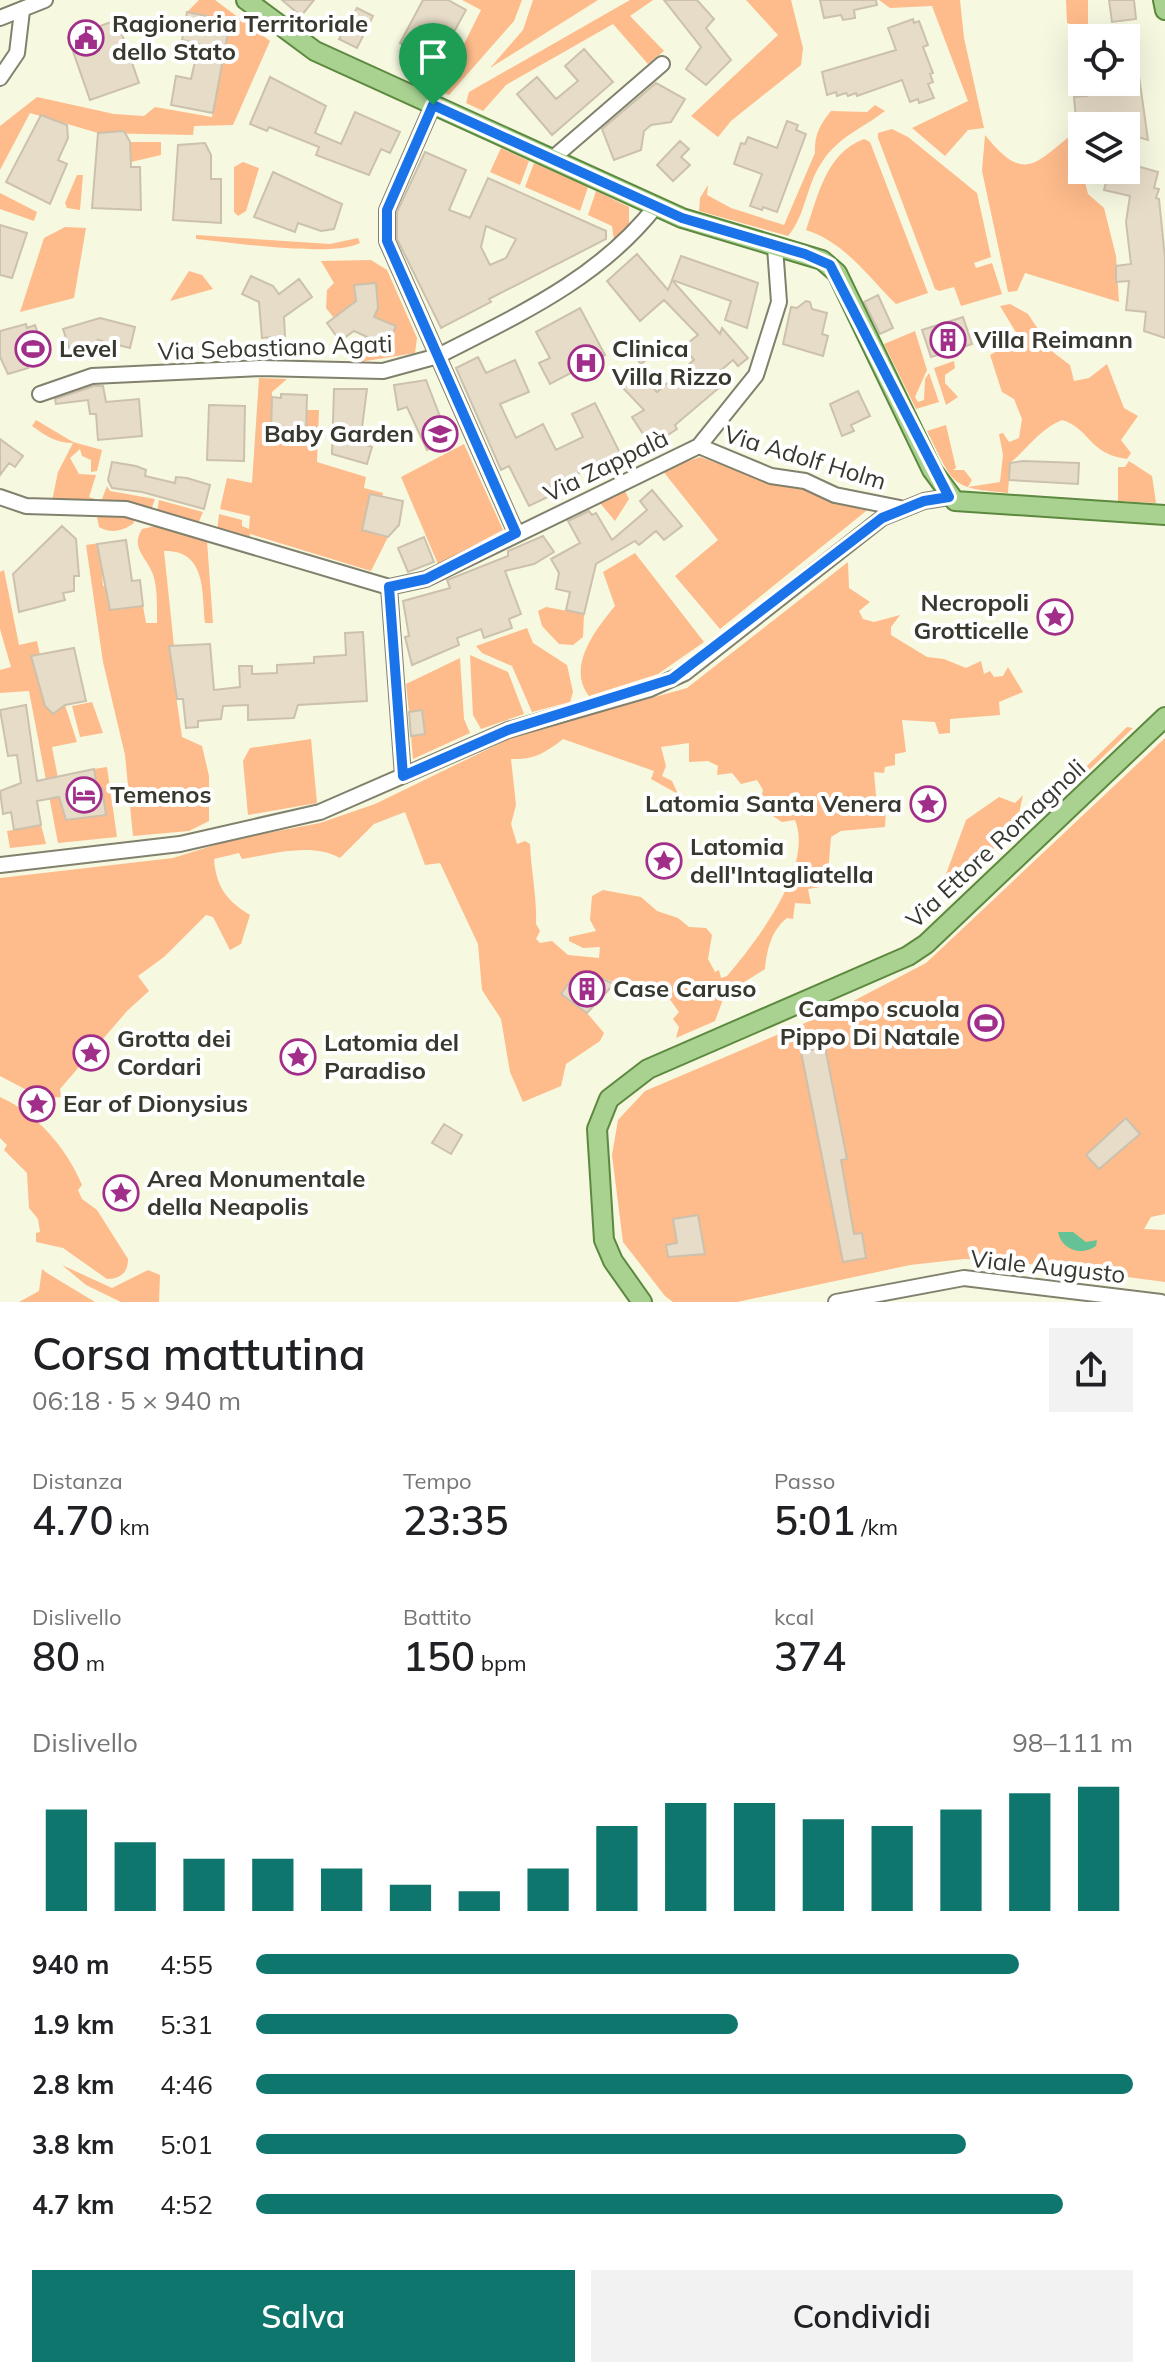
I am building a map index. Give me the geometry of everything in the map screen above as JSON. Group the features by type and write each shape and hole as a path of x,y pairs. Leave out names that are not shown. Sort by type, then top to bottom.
{"main road":[{"path":"246,0 315,51 656,206 728,234 822,260 837,273 932,470 949,497 955,501 1070,517 1165,524"},
{"path":"1163,0 1165,10"},
{"path":"1009,507 1165,515"},
{"name":"Via Ettore Romagnoli","path":"642,1302 613,1261 604,1240 597,1129 609,1099 648,1069 908,956 937,934 1165,717"}],"street":[{"path":"0,18 45,0"},
{"path":"0,78 17,53 22,11"},
{"path":"553,158 662,64"},
{"path":"433,105 387,210 385,225 392,260 516,533"},
{"name":"Via Sebastiano Agati","path":"40,394 92,376 260,368 383,371 438,356 588,274 636,231 656,206"},
{"name":"Via Zappalà","path":"0,497 26,506 126,509 389,587 426,579 699,446 729,411 760,363 779,302 775,247"},
{"name":"Via Adolf Holm","path":"699,446 771,476 805,481 835,495 900,508"},
{"path":"0,865 180,844 320,812 508,730 672,679 882,518 900,508 949,497"},
{"path":"389,587 403,776"},
{"name":"Viale Augusto","path":"836,1302 964,1278 1161,1302"}],"shaded area":[{"path":"199,0 215,0 270,41 233,125 194,126 193,135 98,133 30,113 0,170 0,126 37,97 114,114 144,116 155,107 212,117 230,21 187,12"},
{"path":"462,0 522,0 514,21 449,95 440,92 481,10"},
{"path":"533,0 598,0 490,68 523,30"},
{"path":"630,0 653,0 630,16 664,51 648,64 613,24 506,85 483,111 466,103 469,92"},
{"path":"746,0 791,0 803,48 801,65 731,121 718,137 691,116 778,35"},
{"path":"879,0 960,0 964,38 984,128 968,130 945,156 912,128 968,101 932,6 890,8"},
{"path":"1066,0 1088,0 1088,24 1067,23"},
{"path":"875,105 885,111 843,139 822,162 812,180 799,219 788,236 699,211 700,198 708,185 707,195 731,208 784,225 815,153 818,130 827,116 831,111 867,112"},
{"path":"892,129 908,137 977,193 991,257 974,263 976,268 992,263 1002,294 961,306 954,287 939,291 935,289 878,138 878,133"},
{"path":"985,135 998,150 1019,164 1028,164 1047,155 1068,137 1068,184 1086,184 1088,194 1104,208 1116,256 1119,302 1025,273 1017,291 1008,292 982,171"},
{"path":"864,139 870,142 928,293 896,304 855,261 833,243 806,230 832,165 841,154"},
{"path":"130,142 161,142 161,155 131,162"},
{"path":"501,148 529,161 520,185 490,172"},
{"path":"243,162 259,168 246,211 238,216 234,212 234,167"},
{"path":"534,163 588,187 580,211 525,187"},
{"path":"77,175 83,175 80,210 67,208 65,203"},
{"path":"596,191 629,207 629,227 614,240 612,226 588,215"},
{"path":"0,193 37,212 34,221 0,209"},
{"path":"65,227 86,228 74,298 20,312 44,238"},
{"path":"196,235 330,244 358,238 360,243 346,247 305,249 196,239"},
{"path":"371,260 387,270 417,338 415,353 360,362 365,336 387,346 396,326 374,317 378,308 375,283 354,285 357,309 334,318 326,308 327,290 334,283 321,261"},
{"path":"189,271 202,275 213,289 170,301"},
{"path":"1010,304 1028,314 1054,353 1070,365 1074,381 1089,378 1107,364 1124,408 1138,416 1121,440 1131,453 1127,459 1104,452 1079,429 1062,420 1041,434 1010,463 1008,493 969,487 1000,482 1003,455 999,434 1003,433 1009,442 1019,438 1022,419 1014,399 1002,392 990,355 1020,339 1000,306"},
{"path":"915,331 927,370 915,397 918,402 924,400 925,379 929,373 939,402 916,409 884,344"},
{"path":"954,361 955,368 945,375 945,383 958,397 946,405 934,368"},
{"path":"259,378 287,379 272,392 271,434 306,435 307,410 319,410 317,462 366,477 364,488 383,493 382,497 370,494 362,530 388,537 371,571 250,534 249,542 217,532 219,514 242,520 242,526 249,529 250,516 220,509 227,478 252,483"},
{"path":"36,420 73,442 102,450 97,471 91,472 91,460 82,456 80,449 70,458 79,474 96,475 89,497 95,499 89,504 52,501 58,472 73,443 42,433 32,426"},
{"path":"946,425 956,468 953,470 964,470 972,480 968,487 949,473 927,431"},
{"path":"464,444 503,530 438,564 401,477"},
{"path":"700,457 769,481 804,485 871,507 720,629 675,576 718,540 662,470"},
{"path":"1129,461 1152,476 1156,503 1118,501 1118,467 1125,467"},
{"path":"107,486 110,491 155,499 151,510 106,504 102,499"},
{"path":"624,489 629,499 615,521 600,503"},
{"path":"159,500 203,512 197,526 157,512"},
{"path":"96,512 118,513 133,519 134,523 117,531 103,529 99,527"},
{"path":"160,525 207,541 213,623 205,623 202,586 195,565 178,552 164,551 174,646 169,647 182,737 202,746 209,776 209,821 189,831 133,836 125,755 103,662 86,545 100,543 103,586 107,586 110,610 143,606 146,623 157,623 155,581 138,541 142,529"},
{"path":"635,553 704,642 658,674 589,696 583,685 582,661 592,637 615,606 603,572"},
{"path":"848,562 849,588 870,602 859,611 863,619 874,622 900,615 891,627 891,635 927,657 944,659 966,668 981,661 984,674 990,671 994,677 1003,676 1008,667 1023,692 999,702 1000,715 950,719 950,733 939,734 935,722 902,720 906,752 895,754 895,765 885,767 884,773 874,772 877,808 886,809 885,827 841,831 831,837 827,886 808,889 811,904 795,903 793,919 787,918 774,935 765,969 725,994 715,1021 676,1038 679,1027 673,1019 679,1012 663,990 639,992 603,978 582,982 574,976 561,994 587,1013 604,1033 600,1041 566,1064 561,1086 523,1102 510,1072 501,1019 482,990 478,944 440,863 425,865 405,812 374,824 340,858 329,853 304,850 242,859 239,853 214,859 217,878 224,892 250,915 241,944 230,950 213,917 206,915 164,957 138,976 149,991 127,1011 60,1089 61,1097 42,1098 0,1076 0,878 173,858 231,840 320,823 375,804 515,736 687,688","holes":["563,739 654,771 651,779 678,794 672,781 662,776 666,766 661,747 689,743 689,762 708,761 718,766 717,775 732,773 741,784 757,780 763,790 761,798 774,801 773,816 782,822 795,820 799,839 790,881 767,924 727,976 721,978 719,970 715,972 708,959 712,935 706,928 689,927 678,918 657,911 641,897 603,890 592,896 590,920 596,931 569,937 569,941 583,948 600,947 599,958 568,955 552,941 540,943 536,939 540,931 536,924 530,844 525,841 517,844 511,824 516,805 511,759 539,755"]},
{"path":"4,570 19,645 37,641 40,655 31,657 45,705 53,714 65,705 77,742 52,747 66,820 106,814 102,789 97,789 94,769 107,767 117,837 58,843 29,691 0,693 0,670 11,667 0,629 0,572"},
{"path":"546,607 584,614 583,637 573,645 559,644 542,626 538,611"},
{"path":"527,628 533,643 567,665 573,692 570,702 532,712 512,666 482,653 476,646"},
{"path":"470,655 508,672 524,714 481,729 473,715"},
{"path":"460,658 464,719 470,733 413,759 411,736 425,733 422,710 409,712 406,684"},
{"path":"92,702 103,733 80,737 72,706"},
{"path":"1127,727 1133,728 1060,798 1059,793"},
{"name":"Campo scuola Pippo Di Natale","path":"1165,738 1165,1214 1151,1217 1144,1229 1165,1230 1165,1282 998,1260 964,1259 910,1265 737,1302 673,1302 665,1296 623,1242 612,1155 618,1120 645,1091 838,1009 926,963"},
{"path":"311,739 317,803 248,815 243,761 250,748"},
{"path":"1023,795 1016,827 978,863 945,877 966,820 999,797 1015,803"},
{"path":"41,825 46,844 10,848 7,831"},
{"path":"0,1097 38,1122 68,1158 82,1185 78,1190 82,1199 97,1210 128,1259 127,1268 116,1278 107,1279 63,1248 36,1242 36,1233 40,1232 38,1219 29,1208 27,1173 4,1150 7,1145 0,1138"},
{"path":"1058,1232 1073,1232 1086,1242 1097,1240 1096,1246 1084,1251 1072,1250 1063,1243"},
{"path":"62,1265 112,1288 148,1270 160,1275 159,1302 121,1302 86,1285"},
{"path":"42,1269 95,1302 19,1302 39,1291"}],"building":[{"path":"282,0 314,0 301,16"},
{"path":"423,0 448,0 466,10 437,63 400,43"},
{"path":"664,0 697,0 714,19 706,28 731,60 706,85 686,69 701,47"},
{"path":"820,0 876,0 877,5 854,10 855,18 843,20 841,15 824,18"},
{"path":"1109,0 1134,0 1136,19 1112,22"},
{"path":"357,8 373,16 357,48 339,39"},
{"path":"187,12 230,21 213,113 171,105 176,76 191,79 199,44 182,40"},
{"path":"913,19 914,23 919,21 928,45 923,47 933,73 930,74 933,82 928,84 934,98 919,103 918,99 910,102 902,80 857,96 856,93 848,96 846,93 837,96 836,92 827,95 822,72 896,50 888,28"},
{"path":"117,20 139,83 90,100 68,37"},
{"path":"584,49 613,82 552,135 517,94 537,77 556,99 578,81 565,66"},
{"path":"270,77 326,106 315,133 341,144 355,112 400,132 390,153 381,149 369,175 316,155 319,147 269,127 267,131 250,124"},
{"path":"656,83 685,99 671,122 651,125 644,131 641,150 614,160 602,129"},
{"path":"1140,83 1148,140 1140,138 1140,112 1075,112 1074,97 1140,96"},
{"path":"41,115 67,125 68,138 58,160 67,164 50,204 6,182"},
{"path":"787,121 798,125 796,130 806,134 777,212 750,206 762,174 734,164 741,143 745,144 748,137 777,148"},
{"path":"124,131 130,142 131,167 140,167 141,210 92,208 98,133"},
{"path":"680,141 689,149 681,157 690,165 673,181 657,165"},
{"path":"205,143 211,155 211,179 221,179 221,223 173,220 178,145"},
{"path":"425,152 466,170 449,210 470,218 488,178 606,231 606,239 489,299 491,302 441,328 397,239 397,212","holes":["486,226 516,239 506,258 490,265 481,247"]},
{"path":"1140,167 1158,172 1154,188 1159,189 1156,198 1159,199 1165,258 1165,338 1144,331 1146,312 1126,310 1129,281 1116,282 1116,266 1131,264 1126,222 1130,196 1104,190 1106,184 1140,184"},
{"path":"273,172 342,204 334,229 321,231 298,223 295,232 254,217"},
{"path":"0,225 27,233 12,278 0,275"},
{"path":"637,254 668,290 672,280 720,334 722,328 748,358 738,366 733,360 712,378 720,387 675,425 677,429 651,446 632,417 644,410 622,387 616,375 634,366 657,392 694,360 683,347 698,335 664,300 640,321 607,281"},
{"path":"681,256 758,283 747,328 725,320 731,301 672,280"},
{"path":"251,276 273,286 279,294 299,279 312,297 284,317 285,336 262,338 259,302 242,294"},
{"path":"376,283 378,308 374,317 396,326 387,346 354,331 340,341 327,323 356,301 354,285"},
{"path":"878,295 893,328 880,334 864,302"},
{"path":"806,301 810,302 812,309 827,313 822,334 828,336 823,356 783,344 791,307 797,308"},
{"path":"580,308 605,355 550,384 539,363 550,358 536,332"},
{"name":"Villa Reimann","path":"963,317 972,344 931,357 922,330"},
{"path":"100,318 135,327 130,348 98,340 102,349 73,359 63,329"},
{"path":"26,324 27,328 35,325 45,354 25,360 28,368 8,374 0,357 0,331"},
{"path":"636,341 650,357 641,364 627,348"},
{"path":"478,357 486,373 515,360 529,392 500,404 516,438 543,424 556,450 583,437 572,414 595,403 620,453 551,487 554,494 529,506 509,466 501,470 456,368"},
{"path":"426,380 449,440 427,450 407,407 398,410 394,385"},
{"path":"103,386 106,402 139,399 142,436 98,440 96,414 90,414 88,400 56,404 55,399"},
{"path":"334,389 367,389 360,443 372,447 367,464 332,454"},
{"path":"858,391 870,416 851,425 854,431 842,436 830,404"},
{"path":"281,394 307,395 306,435 271,434 272,397 281,398"},
{"path":"209,405 245,406 244,461 207,460"},
{"path":"0,439 23,456 15,467 9,463 0,475"},
{"path":"112,462 146,470 145,476 175,483 176,477 187,478 210,485 204,509 142,492 112,488 108,480"},
{"path":"1010,463 1079,463 1078,484 1009,480"},
{"path":"652,490 682,526 664,540 656,531 639,545 635,541 596,564 584,614 566,610 570,592 556,589 559,573 551,559 580,543 568,521 589,511 592,515 596,513 612,540 647,510 640,501"},
{"path":"370,494 403,501 399,525 388,537 362,530"},
{"path":"62,526 76,539 79,576 74,576 74,591 63,593 65,600 19,612 13,574"},
{"path":"543,536 554,552 534,564 505,571 521,614 509,619 512,628 484,638 481,629 457,638 459,645 412,665 405,637 409,636 403,601 450,588 447,580 508,556 508,551"},
{"path":"424,537 434,562 408,572 398,548"},
{"path":"126,540 132,581 140,580 143,606 110,610 97,544"},
{"path":"363,632 367,701 298,705 294,718 248,720 248,705 223,706 221,719 198,721 198,727 186,728 183,699 177,699 169,646 210,644 214,690 240,687 239,666 252,666 252,674 277,673 277,665 314,663 314,657 346,655 345,633"},
{"path":"74,648 86,701 65,705 53,714 45,706 31,656"},
{"path":"26,705 37,781 94,769 97,789 102,788 106,815 66,820 59,797 37,801 41,825 14,830 11,812 3,814 0,791 21,783 17,755 8,756 0,710"},
{"path":"422,710 425,734 411,736 409,712"},
{"name":"Case Caruso","path":"590,973 614,984 587,1013 561,994 574,976 582,982"},
{"path":"825,1047 847,1159 841,1160 854,1234 862,1233 866,1258 843,1262 801,1052"},
{"path":"1126,1118 1140,1134 1099,1169 1086,1155"},
{"path":"444,1124 462,1135 451,1154 432,1143"},
{"path":"698,1215 705,1254 668,1257 666,1245 677,1243 673,1219"}],"place":[{"name":"Ragioneria Territoriale dello Stato","path":"86,38"},
{"name":"Villa Reimann","path":"948,340"},
{"name":"Level","path":"33,349"},
{"name":"Clinica Villa Rizzo","path":"586,363"},
{"name":"Baby Garden","path":"440,434"},
{"name":"Necropoli Grotticelle","path":"1055,617"},
{"name":"Temenos","path":"84,795"},
{"name":"Latomia Santa Venera","path":"928,804"},
{"name":"Latomia dell'Intagliatella","path":"664,861"},
{"name":"Case Caruso","path":"587,989"},
{"name":"Campo scuola Pippo Di Natale","path":"986,1023"},
{"name":"Grotta dei Cordari","path":"91,1053"},
{"name":"Latomia del Paradiso","path":"298,1057"},
{"name":"Ear of Dionysius","path":"37,1104"},
{"name":"Area Monumentale della Neapolis","path":"121,1193"}],"route":[{"path":"433,105 682,218 728,234 805,254 830,265 837,273 932,470 949,497 900,508 882,518 685,673 650,689 508,730 403,776 389,587 426,579 516,533 392,260 387,241 387,210 433,105"}]}
